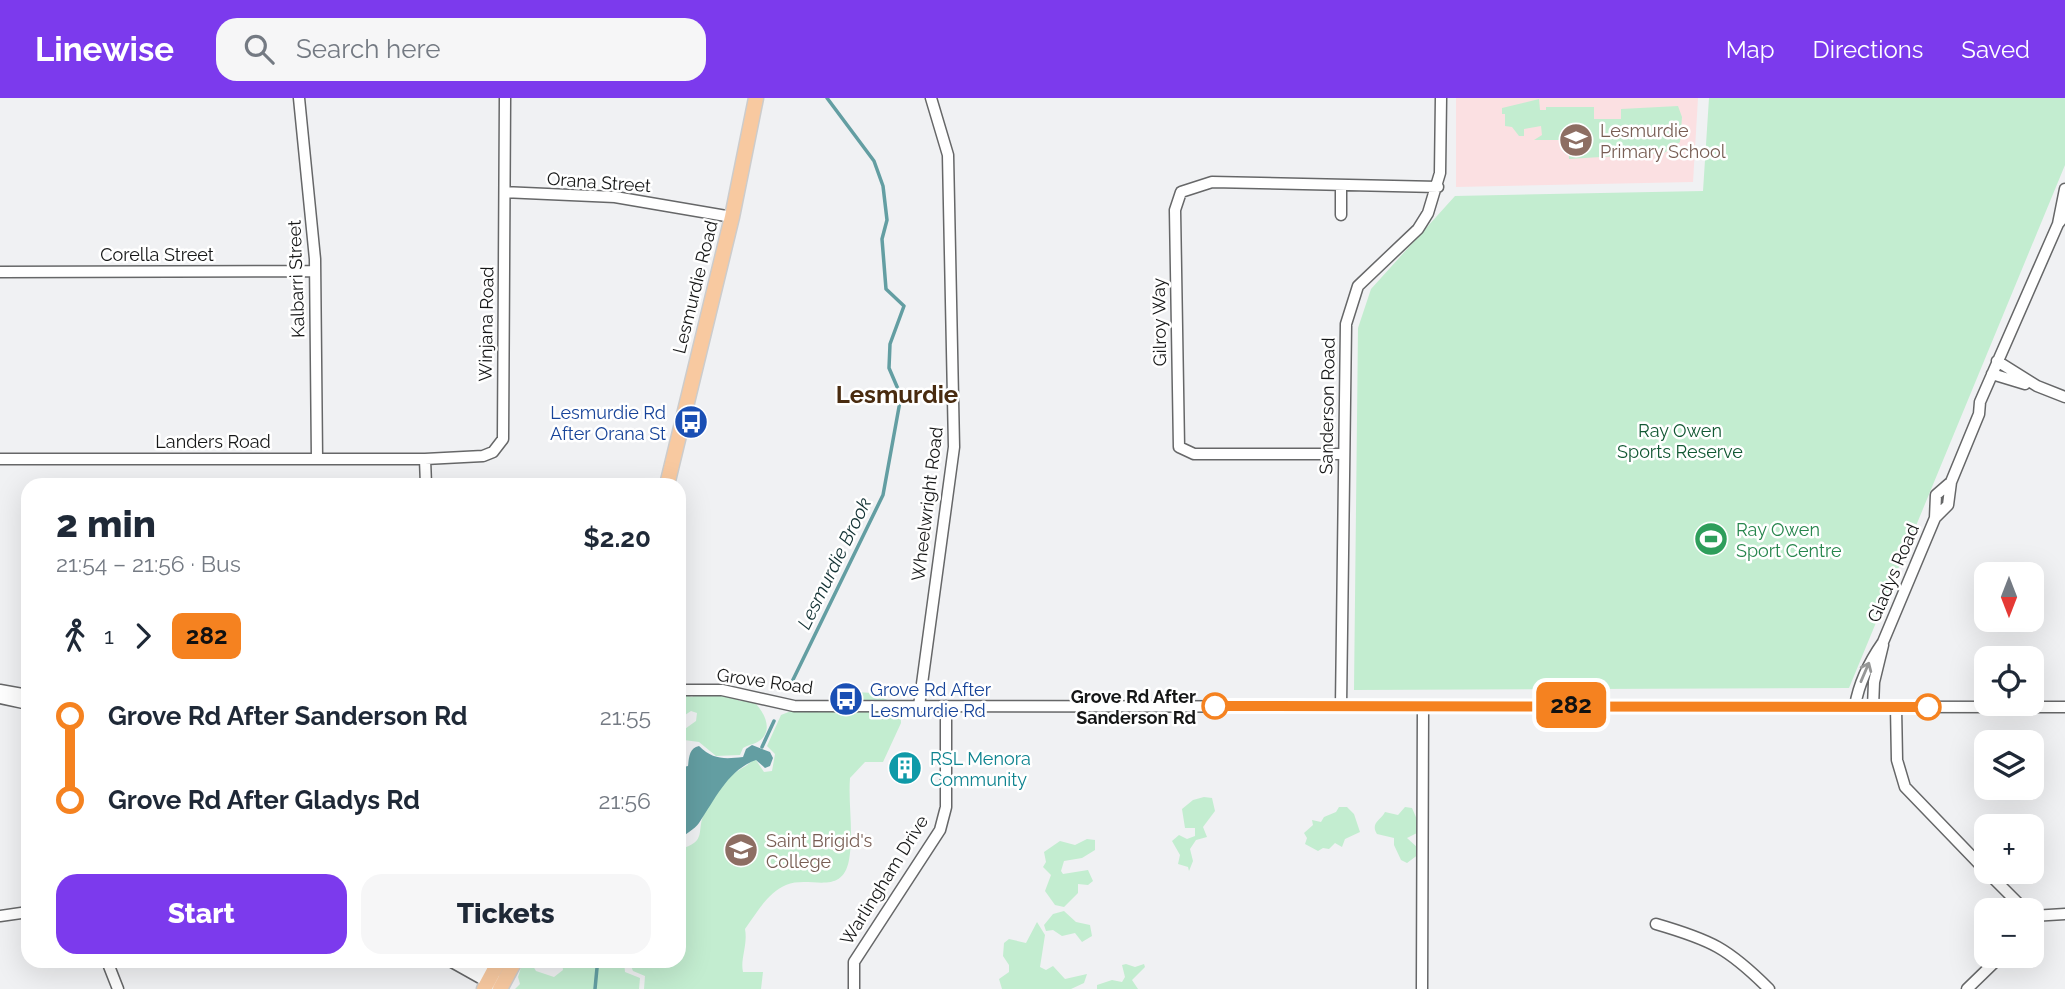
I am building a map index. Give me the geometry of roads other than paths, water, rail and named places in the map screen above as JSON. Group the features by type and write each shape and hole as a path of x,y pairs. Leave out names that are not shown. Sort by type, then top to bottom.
{"main road":[{"name":"Lesmurdie Road","path":"669,478 732,217 756,98"},
{"path":"493,980 507,968"}],"street":[{"name":"Kalbarri Street","path":"299,98 315,271 317,459"},
{"name":"Winjana Road","path":"425,459 483,456 493,452 503,439 505,98"},
{"name":"Wheelwright Road","path":"919,706 954,447 948,155 938,112 931,98"},
{"name":"Sanderson Road","path":"1341,706 1346,324 1358,286 1418,229 1438,187 1441,98"},
{"name":"Gilroy Way","path":"1344,454 1194,454 1178,447 1175,210 1181,192 1212,182 1438,187"},
{"path":"1341,185 1341,215"},
{"name":"Gladys Road","path":"1873,707 1874,682 1883,642 1935,518 1936,495 1951,482 1979,414 1985,407 1995,375 2062,220 2065,188"},
{"name":"Orana Street","path":"505,192 615,197 732,217"},
{"name":"Corella Street","path":"0,272 315,271"},
{"path":"2000,363 2037,386"},
{"path":"1995,375 2065,397"},
{"name":"Landers Road","path":"0,459 425,459"},
{"path":"425,459 426,478"},
{"name":"Gladys Road","path":"1854,706 1870,660 1883,642"},
{"path":"0,690 21,694"},
{"name":"Grove Road","path":"686,690 722,690 794,706 2065,706"},
{"path":"0,698 21,702"},
{"name":"Warlingham Drive","path":"854,989 854,962 940,830 946,807 946,706"},
{"path":"1422,989 1423,706"},
{"path":"1896,707 1897,760 1905,787 1974,858"},
{"path":"2000,884 2013,898"},
{"path":"0,916 21,913"},
{"path":"2044,915 2065,914"},
{"path":"1656,924 1715,943 1735,956 1769,989"},
{"path":"110,968 118,989"},
{"path":"466,968 493,980"},
{"path":"474,968 493,980"},
{"path":"1967,989 1989,968"}],"water":[{"path":"752,745 770,752 773,758 770,766 765,768 756,760 738,771 723,786 695,828 686,835 686,766 691,751 699,746 714,756 737,758 743,757 746,749"}],"waterway":[{"name":"Lesmurdie Brook","path":"788,690 883,495 901,396 889,368 890,344 904,306 886,289 882,239 887,220 883,186 874,161 827,98"},
{"name":"Lesmurdie Brook","path":"762,747 774,721"},
{"path":"595,989 597,968"}],"place":[{"name":"Lesmurdie Primary School","path":"1576,140"},
{"name":"Lesmurdie Rd After Orana St","path":"691,422"},
{"name":"Ray Owen Sport Centre","path":"1711,539"},
{"name":"Grove Rd After Lesmurdie Rd","path":"846,699"},
{"name":"Grove Rd After Sanderson Rd","path":"1215,706"},
{"name":"RSL Menora Community","path":"905,768"},
{"name":"Saint Brigid's College","path":"741,850"}],"district":[{"name":"Lesmurdie","path":"897,394"}],"park label":[{"name":"Ray Owen Sports Reserve","path":"1680,440"}]}
